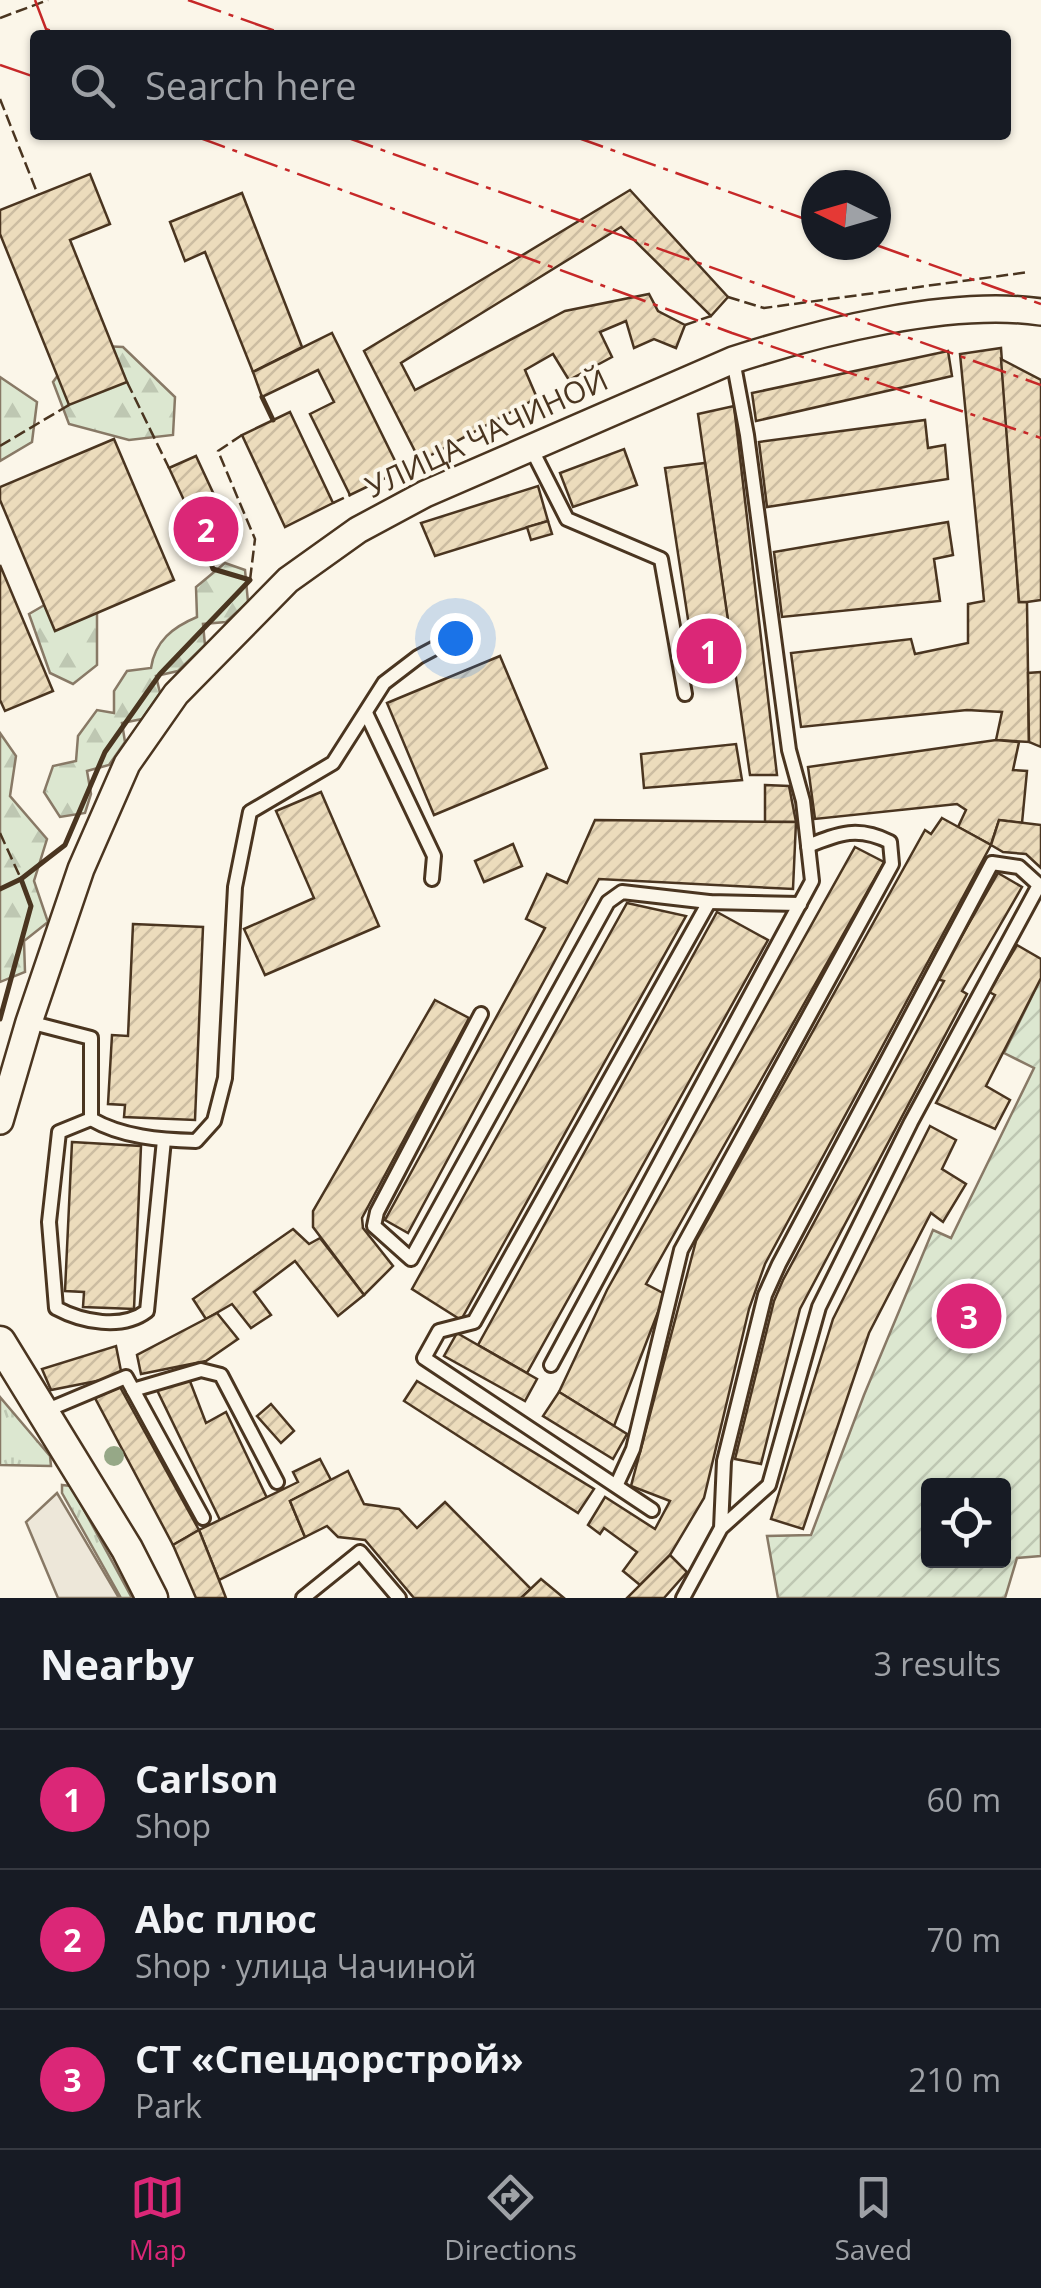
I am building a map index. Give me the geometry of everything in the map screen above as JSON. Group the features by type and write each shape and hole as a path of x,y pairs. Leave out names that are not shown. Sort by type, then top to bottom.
{"street":[{"name":"УЛИЦА ЧАЧИНОЙ","path":"0,1121 28,1022 81,869 127,764 176,694 288,580 358,530 426,494 733,360 786,343 885,322 962,312 1041,312"},
{"path":"0,1342 127,1549 152,1598"}],"lane":[{"path":"551,1365 812,881 802,801 789,750 747,435 733,360"},
{"path":"531,448 567,519 661,559 685,694"},
{"path":"91,1119 108,1129 164,1140 196,1141 214,1121 224,1078 235,887 250,812 332,763 384,683 418,657 452,640"},
{"path":"366,712 434,856 432,879"},
{"path":"616,1484 633,1449 681,1250 892,864 890,842 870,832 839,834 808,846"},
{"path":"683,1598 721,1528 769,1485 819,1307 911,1122 1039,885 1019,868 992,864 765,1295 724,1461 721,1528"},
{"path":"481,1014 376,1212 374,1226 411,1259 608,902 622,892 709,902 800,904"},
{"path":"652,1510 424,1358 440,1332 474,1322 709,902"},
{"path":"28,1022 91,1038 91,1119"},
{"path":"91,1119 59,1132 50,1222 56,1308 74,1318 136,1320 147,1311 164,1140"},
{"path":"133,1390 169,1376 201,1370 221,1375 278,1482"},
{"path":"43,1412 126,1377 203,1518"},
{"path":"303,1598 360,1552 399,1598"}],"green space":[{"path":"80,345 123,347 175,397 173,435 129,440 69,424 53,382"},
{"path":"0,377 37,402 32,442 0,461"},
{"path":"225,563 245,570 248,602 226,622 203,624 205,645 178,671 156,676 160,693 142,719 122,723 125,742 109,765 87,771 91,794 85,813 60,817 44,792 53,766 76,761 78,736 97,710 114,713 114,691 127,671 151,668 166,636 197,617 196,587"},
{"path":"65,593 97,603 97,665 73,684 50,673 29,614"},
{"path":"0,733 16,756 10,796 47,839 34,881 48,922 24,941 25,972 0,982"},
{"path":"1041,978 1041,1556 1017,1558 1005,1598 778,1598 767,1536 811,1535 933,1230 951,1238 1034,1068 1004,1053"},
{"path":"0,1397 50,1456 51,1466 0,1465"},
{"path":"62,1485 71,1486 132,1598 121,1598 62,1493"}],"shaded area":[{"path":"57,1493 119,1598 58,1598 26,1522"}],"building":[{"path":"90,174 110,224 70,240 127,382 69,405 0,234 0,210"},
{"path":"630,190 728,297 711,316 621,227 401,363 415,390 565,311 649,294 658,311 685,325 676,348 654,339 634,348 626,321 600,332 612,357 569,380 553,354 525,370 537,398 420,461 364,351"},
{"path":"242,193 302,347 253,372 205,252 185,261 170,222"},
{"path":"332,333 400,471 350,495 310,414 334,402 318,370 262,397 253,372"},
{"path":"1001,348 1019,602 1027,602 1029,742 996,740 1002,712 967,710 801,727 791,653 911,639 915,654 968,643 968,604 984,601 960,354"},
{"path":"948,351 952,376 756,421 752,393"},
{"path":"1001,359 1041,380 1041,600 1027,602 1019,602"},
{"path":"734,406 777,775 750,775 698,414"},
{"path":"290,412 333,503 285,527 242,435"},
{"path":"925,420 928,448 945,445 948,479 767,507 759,442"},
{"path":"114,439 174,580 55,631 0,500 0,487"},
{"path":"624,449 637,485 573,507 560,473"},
{"path":"196,456 229,527 202,539 169,468"},
{"path":"705,463 735,668 696,672 665,468"},
{"path":"538,486 548,521 435,556 421,523"},
{"path":"548,521 552,534 531,540 527,527"},
{"path":"948,522 953,555 934,559 940,601 782,617 774,552"},
{"path":"0,565 53,691 5,711 0,700"},
{"path":"500,656 547,768 434,815 387,703"},
{"path":"1041,672 1041,747 1029,742 1028,673"},
{"path":"996,740 1019,742 1013,770 1027,771 1022,823 999,820 991,845 958,827 966,810 957,804 815,819 808,767"},
{"path":"736,744 742,780 644,788 641,754"},
{"path":"765,785 789,786 796,822 765,822"},
{"path":"321,792 379,926 265,975 244,929 314,898 276,811"},
{"path":"942,818 991,845 765,1264 749,1309 704,1498 670,1555 640,1585 623,1571 637,1552 604,1528 600,1534 588,1525 605,1497 655,1529 670,1501 631,1486 696,1241 925,830 931,834"},
{"path":"595,820 796,822 793,889 599,879 408,1233 385,1220 545,928 526,919 547,874 567,883"},
{"path":"999,820 1041,825 1041,868 1026,854 1003,852 991,845"},
{"path":"513,844 522,866 484,882 475,861"},
{"path":"855,847 884,862 646,1284 665,1294 614,1426 559,1392 607,1290"},
{"path":"998,873 1022,887 962,991 967,994 800,1309 761,1464 735,1459 774,1301 783,1280 944,981 937,979"},
{"path":"627,903 686,916 461,1320 412,1289"},
{"path":"717,912 768,940 527,1373 478,1345"},
{"path":"133,924 203,927 195,1120 124,1117 125,1105 108,1104 112,1035 128,1036"},
{"path":"1017,945 1041,959 1041,978 986,1086 1010,1100 995,1129 936,1103 995,995 989,992"},
{"path":"435,1000 469,1018 362,1218 363,1228 393,1266 364,1295 313,1227 313,1211"},
{"path":"930,1126 956,1140 942,1169 966,1184 943,1222 931,1213 869,1333 803,1529 771,1519 833,1319"},
{"path":"72,1142 141,1146 134,1309 83,1307 84,1292 65,1291"},
{"path":"293,1229 309,1244 320,1238 364,1295 338,1316 295,1261 254,1292 271,1315 251,1328 232,1304 206,1319 193,1299"},
{"path":"217,1313 238,1339 206,1361 141,1374 137,1355"},
{"path":"457,1333 537,1379 525,1401 444,1356"},
{"path":"116,1346 122,1376 51,1390 42,1369"},
{"path":"188,1376 206,1423 226,1412 267,1498 220,1520 157,1390"},
{"path":"417,1381 594,1489 578,1513 404,1401"},
{"path":"120,1387 199,1530 173,1545 95,1398"},
{"path":"559,1392 627,1434 613,1459 543,1416"},
{"path":"271,1404 294,1431 281,1443 257,1416"},
{"path":"320,1459 331,1480 290,1501 305,1537 219,1580 199,1530 298,1482 293,1472"},
{"path":"348,1471 364,1504 399,1509 417,1528 445,1502 531,1589 521,1598 414,1598 365,1540 338,1537 327,1526 305,1537 290,1501"},
{"path":"199,1530 226,1598 196,1598 173,1545"},
{"path":"670,1555 687,1572 664,1598 627,1598"},
{"path":"541,1579 564,1598 521,1598"}],"fence":[{"path":"0,18 48,0"},
{"path":"0,99 38,195"},
{"path":"728,297 764,308 1029,272"},
{"path":"685,325 711,316"},
{"path":"127,382 169,468"},
{"path":"0,446 69,405"},
{"path":"242,435 218,451 255,539 250,580"},
{"path":"400,471 420,461"},
{"path":"333,503 350,495"},
{"path":"0,833 21,879"}],"wall":[{"path":"262,397 273,420"},
{"path":"0,889 21,879 65,845 105,752 160,674 250,580 213,569 202,539"},
{"path":"0,1019 31,906 21,879"}],"power":[{"path":"35,0 48,30"},
{"path":"188,0 273,30"},
{"path":"0,65 30,75"},
{"path":"206,140 732,333 1041,438"},
{"path":"354,140 1041,385"},
{"path":"584,140 801,218"},
{"path":"891,250 1041,304"}],"place":[{"name":"Аbc плюс","path":"206,529"},
{"name":"Carlson","path":"709,651"},
{"name":"СТ «Спецдорстрой»","path":"969,1316"}]}
